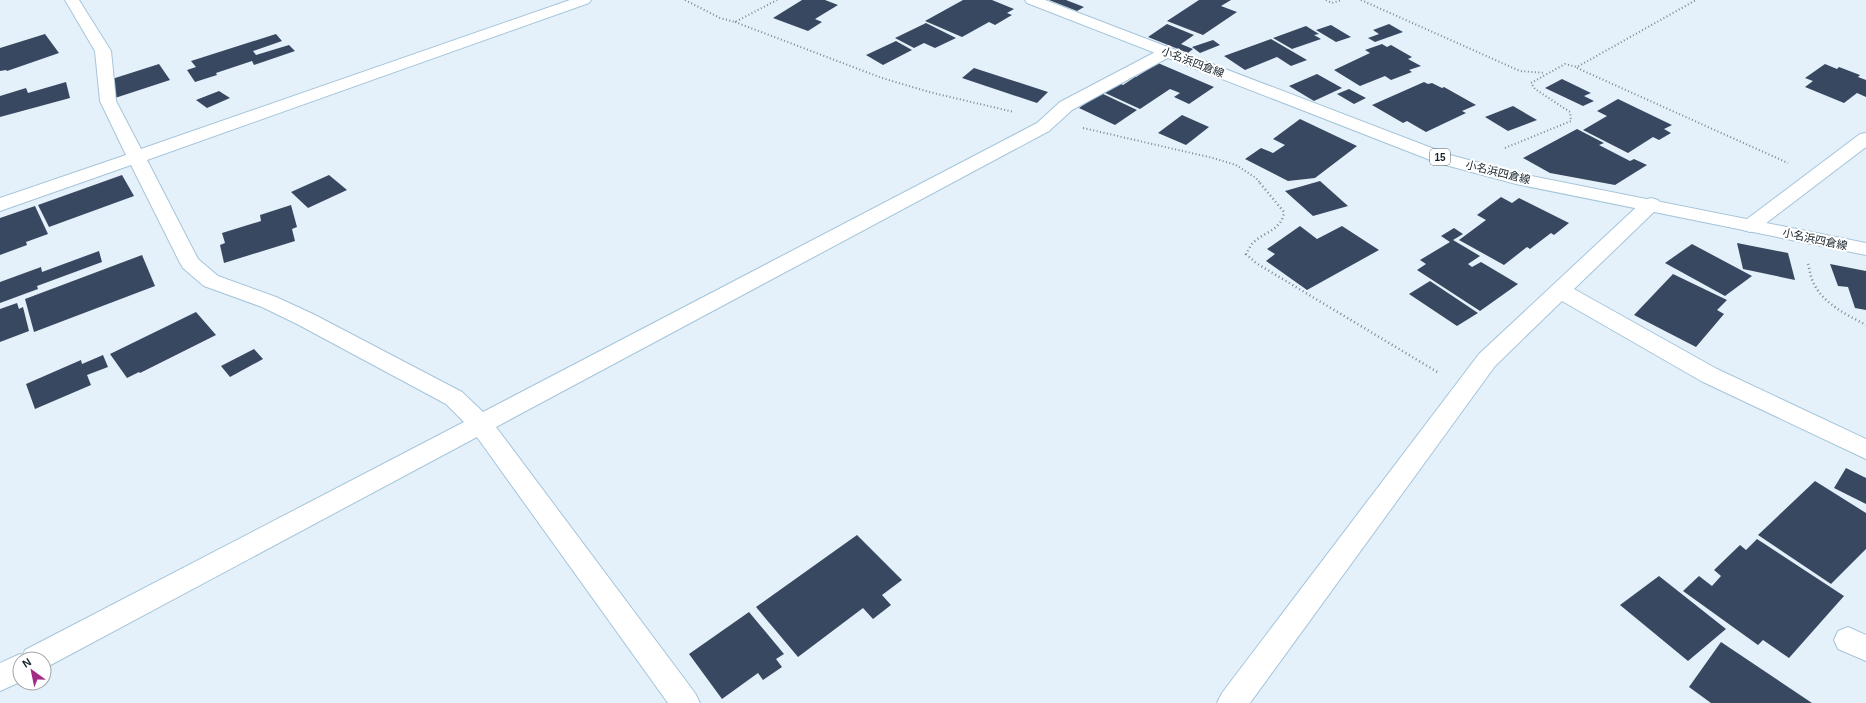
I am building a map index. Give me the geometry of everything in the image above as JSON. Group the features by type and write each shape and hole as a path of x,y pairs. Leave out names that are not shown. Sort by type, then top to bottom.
{"street":[{"path":"72,0 103,51 108,101 190,263 211,281 269,302 306,319 454,398 481,424 685,703"},
{"path":"0,205 584,0"},
{"name":"小名浜四倉線","path":"1032,0 1444,159 1516,178 1652,204 1750,226 1866,249"},
{"path":"50,651 1043,127 1066,106 1167,52"},
{"path":"1750,226 1866,138"},
{"path":"1238,701 1487,360 1652,204"},
{"path":"1561,291 1709,375 1866,450"},
{"path":"0,678 12,671"}],"path":[{"path":"685,0 720,18 735,22 882,78 929,92 1213,158 1236,166 1256,178 1284,212 1285,218 1280,224 1251,244 1246,254 1256,263 1465,389"},
{"path":"735,22 777,0"},
{"path":"1326,0 1332,3 1342,0"},
{"path":"1361,0 1520,71 1547,74"},
{"path":"1577,68 1696,0"},
{"path":"1466,165 1571,121 1570,112 1535,89 1531,84 1565,64 1577,68 1817,176"},
{"path":"1797,235 1813,282 1820,293 1847,315 1866,325"}],"building":[{"path":"802,0 825,0 838,5 815,19 822,22 808,31 773,18"},
{"path":"963,0 992,0 1014,9 1007,13 1012,15 995,25 989,22 962,37 925,21"},
{"path":"1049,0 1066,0 1084,7 1077,11"},
{"path":"1199,0 1231,0 1221,6 1237,12 1203,35 1167,21"},
{"path":"926,23 956,38 935,48 924,43 914,48 895,38"},
{"path":"1167,24 1194,35 1181,44 1193,49 1188,53 1148,37"},
{"path":"1389,24 1403,32 1375,42 1368,38 1379,34 1373,30"},
{"path":"1331,25 1351,37 1336,42 1316,30"},
{"path":"1306,26 1319,34 1314,35 1321,39 1292,49 1273,38"},
{"path":"45,34 59,53 7,71 0,71 0,48"},
{"path":"276,34 282,41 253,51 256,55 289,45 295,51 254,65 252,61 195,82 187,70 196,67 191,61"},
{"path":"1271,39 1307,60 1291,66 1277,57 1245,70 1224,56"},
{"path":"1213,40 1220,45 1200,53 1192,47"},
{"path":"896,41 912,50 883,65 866,55"},
{"path":"1382,44 1387,47 1391,45 1412,57 1408,59 1421,66 1409,70 1412,72 1391,80 1385,76 1360,86 1334,70 1370,53 1365,50"},
{"path":"1158,63 1214,87 1189,104 1174,97 1180,93 1170,89 1140,109 1103,92 1119,83 1123,85"},
{"path":"159,64 170,80 115,98 112,79"},
{"path":"1825,64 1837,69 1839,67 1860,75 1858,77 1866,80 1866,97 1857,93 1844,103 1805,87 1813,81 1805,78"},
{"path":"974,68 1048,92 1037,103 962,78"},
{"path":"1317,74 1342,88 1314,101 1289,86"},
{"path":"1562,79 1591,93 1584,96 1594,101 1583,106 1545,88"},
{"path":"66,82 70,98 0,117 0,96 26,88 28,93"},
{"path":"1424,82 1428,84 1432,83 1442,88 1444,87 1476,105 1462,111 1466,113 1426,132 1407,121 1403,123 1372,105"},
{"path":"1349,89 1366,98 1354,104 1337,94"},
{"path":"219,91 230,98 207,108 196,100"},
{"path":"1101,93 1137,110 1115,125 1079,108"},
{"path":"1618,99 1672,125 1664,129 1671,133 1659,140 1653,137 1628,153 1583,130 1607,116 1597,111"},
{"path":"1513,106 1537,120 1508,131 1485,117"},
{"path":"1182,115 1209,127 1186,145 1158,133"},
{"path":"1300,119 1357,146 1315,178 1288,181 1245,159 1261,148 1273,153 1285,145 1273,139"},
{"path":"1577,129 1604,143 1599,145 1630,161 1634,159 1647,165 1615,185 1550,173 1523,158"},
{"path":"122,175 134,196 49,227 38,205"},
{"path":"329,175 347,190 308,208 291,192"},
{"path":"1320,181 1348,206 1313,216 1285,191"},
{"path":"1501,197 1512,203 1519,198 1569,223 1554,235 1551,233 1530,249 1527,247 1504,265 1459,240 1486,220 1477,215"},
{"path":"291,205 297,227 292,229 295,241 224,263 220,245 225,243 222,233 261,221 260,215"},
{"path":"35,206 48,234 26,242 27,245 0,255 0,218"},
{"path":"1300,226 1317,239 1342,226 1379,250 1307,290 1266,261 1275,254 1267,249"},
{"path":"1454,228 1463,234 1453,240 1480,256 1468,264 1472,267 1481,262 1518,284 1480,311 1417,270 1426,264 1420,260 1450,242 1441,236"},
{"path":"1737,243 1788,253 1795,280 1743,269"},
{"path":"1692,244 1752,276 1725,296 1665,263"},
{"path":"99,251 102,262 37,286 38,289 0,303 0,282 41,267 42,272"},
{"path":"142,255 155,286 34,332 25,299"},
{"path":"1830,264 1866,271 1866,310 1855,308 1848,287 1838,286"},
{"path":"1673,274 1727,300 1717,310 1724,314 1696,347 1634,315"},
{"path":"1430,281 1478,313 1457,326 1409,294"},
{"path":"17,303 19,309 23,307 29,331 0,342 0,309"},
{"path":"196,312 216,335 127,378 110,354"},
{"path":"254,349 263,359 230,377 221,366"},
{"path":"103,355 108,367 87,375 91,385 35,409 26,384 81,360 82,364"},
{"path":"1846,468 1866,478 1866,504 1834,488"},
{"path":"1815,481 1866,513 1866,549 1831,584 1758,535"},
{"path":"857,535 902,580 882,595 891,605 873,619 863,608 798,657 756,607"},
{"path":"1757,539 1844,596 1789,658 1763,640 1758,645 1683,591 1699,576 1712,586 1721,576 1714,570 1740,545 1746,550"},
{"path":"1659,576 1726,629 1688,661 1620,605"},
{"path":"749,612 784,654 776,659 782,667 763,680 758,673 722,699 689,654"},
{"path":"1721,642 1812,703 1711,703 1689,687"}]}
